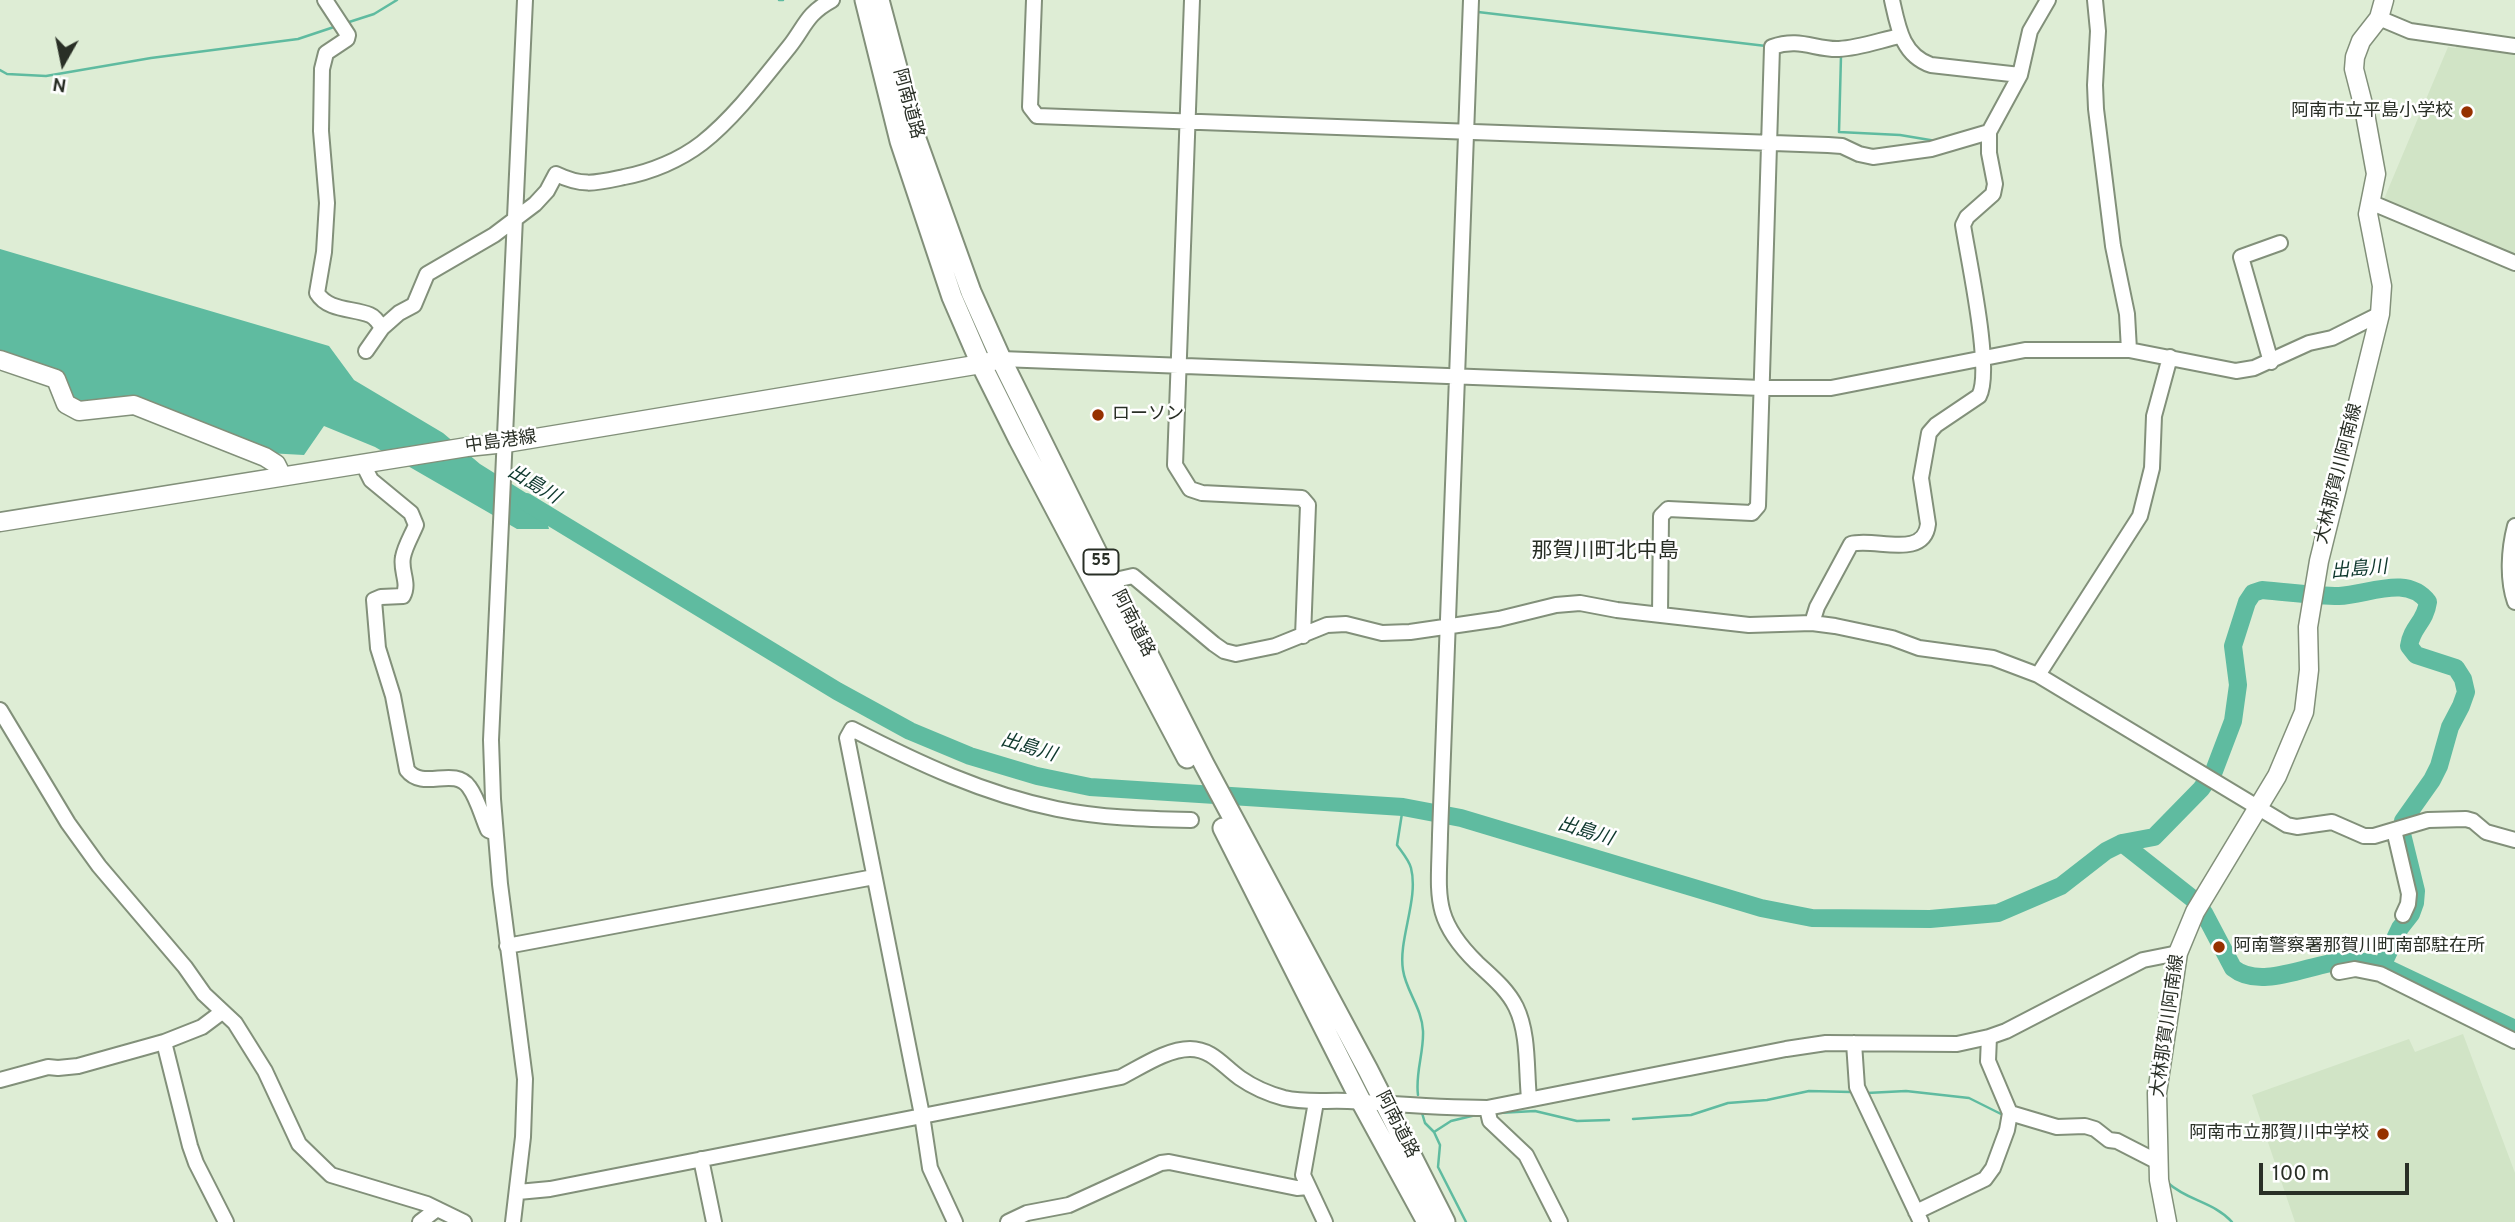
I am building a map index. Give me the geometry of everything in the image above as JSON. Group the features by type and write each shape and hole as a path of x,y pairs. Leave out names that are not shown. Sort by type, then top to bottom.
{"highway":[{"name":"55","path":"856,0 893,85"},
{"name":"阿南道路","path":"865,0 893,85 916,139 971,292 1001,359 1362,1103 1427,1222"},
{"name":"阿南道路","path":"878,0 900,141 952,297 981,364 1067,533 1197,764"},
{"name":"55","path":"889,0 893,85"},
{"name":"阿南道路","path":"1231,830 1386,1105 1445,1222"}],"main road":[{"name":"大林那賀川阿南線","path":"2167,1222 2162,1204 2158,1162 2158,1093 2178,953 2200,903 2277,776 2304,712 2308,691 2308,627 2319,561 2380,314 2382,286 2368,214 2376,174 2364,107 2356,80 2355,57 2361,41 2379,18 2384,0"},
{"name":"中島港線","path":"0,522 506,443 1001,359"},
{"path":"0,360 56,379 66,404 79,411 134,405 265,457 276,464 282,476"}],"street":[{"path":"326,0 348,35 326,53 322,69 321,131 327,203 324,252 317,293 320,299 346,310 372,316 383,328"},
{"path":"513,1222 518,1192 525,1079 495,833 491,740 525,0"},
{"path":"366,351 383,328 414,305 427,274 494,235 536,205 556,174 575,183 642,174 675,160 702,143 731,114 791,44 809,15 832,0"},
{"path":"1034,0 1030,107 1037,116 1842,146 1873,157 1931,149 1989,132"},
{"path":"1192,0 1175,465 1190,489 1202,493 1302,498 1308,505 1303,636"},
{"path":"1471,0 1441,791 1440,903 1446,925 1458,944 1506,990 1516,1007 1522,1024 1529,1098"},
{"path":"1892,0 1900,36 1919,61 1931,65 2017,75"},
{"path":"1812,623 1817,607 1851,544 1860,541 1910,545 1921,540 1927,531 1921,478 1929,433 1936,425 1979,396 1983,389 1983,357 1963,225 1967,217 1993,194 1995,184 1988,144 1989,132 2017,75 2030,31 2048,0"},
{"path":"2095,0 2098,31 2096,109 2113,246 2127,314 2129,350"},
{"path":"2379,18 2410,31 2515,46"},
{"path":"1660,615 1661,516 1668,509 1752,513 1758,506 1772,47 1808,43 1837,49 1900,36"},
{"path":"2370,202 2515,263"},
{"path":"2271,362 2241,257 2280,243"},
{"path":"1001,359 1762,388 1831,388 2025,350 2129,350 2236,371 2271,362 2289,351 2332,338 2371,316 2380,314"},
{"path":"2038,675 2140,516 2152,468 2154,416 2170,357"},
{"path":"363,464 371,480 411,513 416,525 403,555 406,591 403,596 374,600 377,648 393,696 407,770 413,778 422,780 460,780 469,787 488,830 495,833"},
{"path":"2515,526 2510,582 2515,602"},
{"path":"1111,581 1133,576 1224,651 1236,654 1275,646 1327,625 1346,624 1382,633 1499,619 1556,604 1580,603 1749,625 1812,623 1892,638 1919,648 1993,658 2038,675 2259,807 2276,820 2297,827 2332,822 2364,836 2374,836 2428,820 2466,819 2473,821 2486,832 2515,840"},
{"path":"0,710 68,823 99,866 185,967 204,994 235,1023 265,1070 299,1144 331,1175 437,1209 464,1222"},
{"path":"955,1222 930,1168 922,1115 848,751 847,738 852,729 947,776 1002,795 1057,809 1123,818 1191,820"},
{"path":"2400,828 2409,894 2403,915"},
{"path":"507,946 874,877"},
{"path":"518,1192 550,1189 1121,1077 1177,1051 1192,1049 1210,1053 1255,1087 1283,1098 1316,1102 1487,1108 1826,1043 1957,1044 1989,1037 2143,960 2178,953"},
{"path":"2339,972 2355,969 2380,974 2515,1041"},
{"path":"0,1080 48,1066 58,1069 78,1066 164,1042 202,1027 222,1012"},
{"path":"1854,1043 1857,1087 1919,1217 1985,1179 1993,1168 2010,1112 1987,1060 1989,1037"},
{"path":"164,1042 190,1146 226,1222"},
{"path":"1316,1102 1303,1175 1325,1222"},
{"path":"1487,1108 1490,1121 1526,1155 1560,1222"},
{"path":"2010,1112 2057,1127 2085,1126 2095,1129 2109,1140 2117,1141 2158,1162"},
{"path":"701,1159 714,1222"},
{"path":"1009,1222 1027,1213 1069,1205 1161,1163 1169,1162 1297,1188 1308,1187"},
{"path":"420,1222 437,1209"}],"shaded area":[{"name":"阿南市立平島小学校","path":"2457,42 2515,52 2515,257 2384,199 2448,47 2456,48"},
{"name":"阿南市立那賀川中学校","path":"2463,1034 2515,1173 2515,1222 2295,1222 2252,1095 2409,1039 2415,1052"}],"water":[{"path":"0,249 329,346 354,380 443,433 480,464 542,503 549,529 517,529 375,447 324,426 304,455 267,453 145,399 80,404 0,354"}],"waterway":[{"path":"346,23 374,14 397,0"},
{"path":"1478,12 1766,46"},
{"path":"0,70 7,74 46,76 151,58 298,39 337,26"},
{"path":"1839,56 1839,132 1900,135 1936,141"},
{"name":"出島川","path":"526,502 837,691 910,731 970,756 1037,776 1090,787 1403,807 1461,818 1761,908 1812,918 1930,919 1998,913 2061,886 2106,851 2122,843 2154,837 2201,789 2214,771 2233,721 2238,685 2233,646 2247,602 2253,593 2262,590 2339,596 2386,588 2409,589 2428,602 2409,646 2416,655 2456,668 2463,679 2466,692 2450,727 2439,766 2403,821 2402,834 2416,891 2415,903 2382,966"},
{"path":"1403,807 1397,845 1410,865 1413,880 1402,958 1405,978 1420,1015 1423,1031 1418,1095"},
{"name":"出島川","path":"2122,843 2193,899 2204,913 2233,968 2244,974 2272,976 2332,963 2368,963 2382,966 2515,1029"},
{"path":"1633,1119 1691,1115 1728,1103 1767,1100 1809,1091 1851,1092"},
{"path":"1867,1093 1906,1091 1969,1098 2003,1115"},
{"path":"1498,1113 1535,1111 1577,1121 1609,1120"},
{"path":"1422,1113 1425,1123 1434,1132 1451,1121 1480,1114"},
{"path":"1434,1132 1440,1145 1438,1167 1466,1222"},
{"path":"2168,1183 2217,1210 2232,1222"}],"place":[{"name":"阿南市立平島小学校","path":"2467,112"},
{"name":"ローソン","path":"1098,415"},
{"name":"阿南警察署那賀川町南部駐在所","path":"2219,947"},
{"name":"阿南市立那賀川中学校","path":"2383,1134"}],"district":[{"name":"那賀川町北中島","path":"1605,553"}]}
